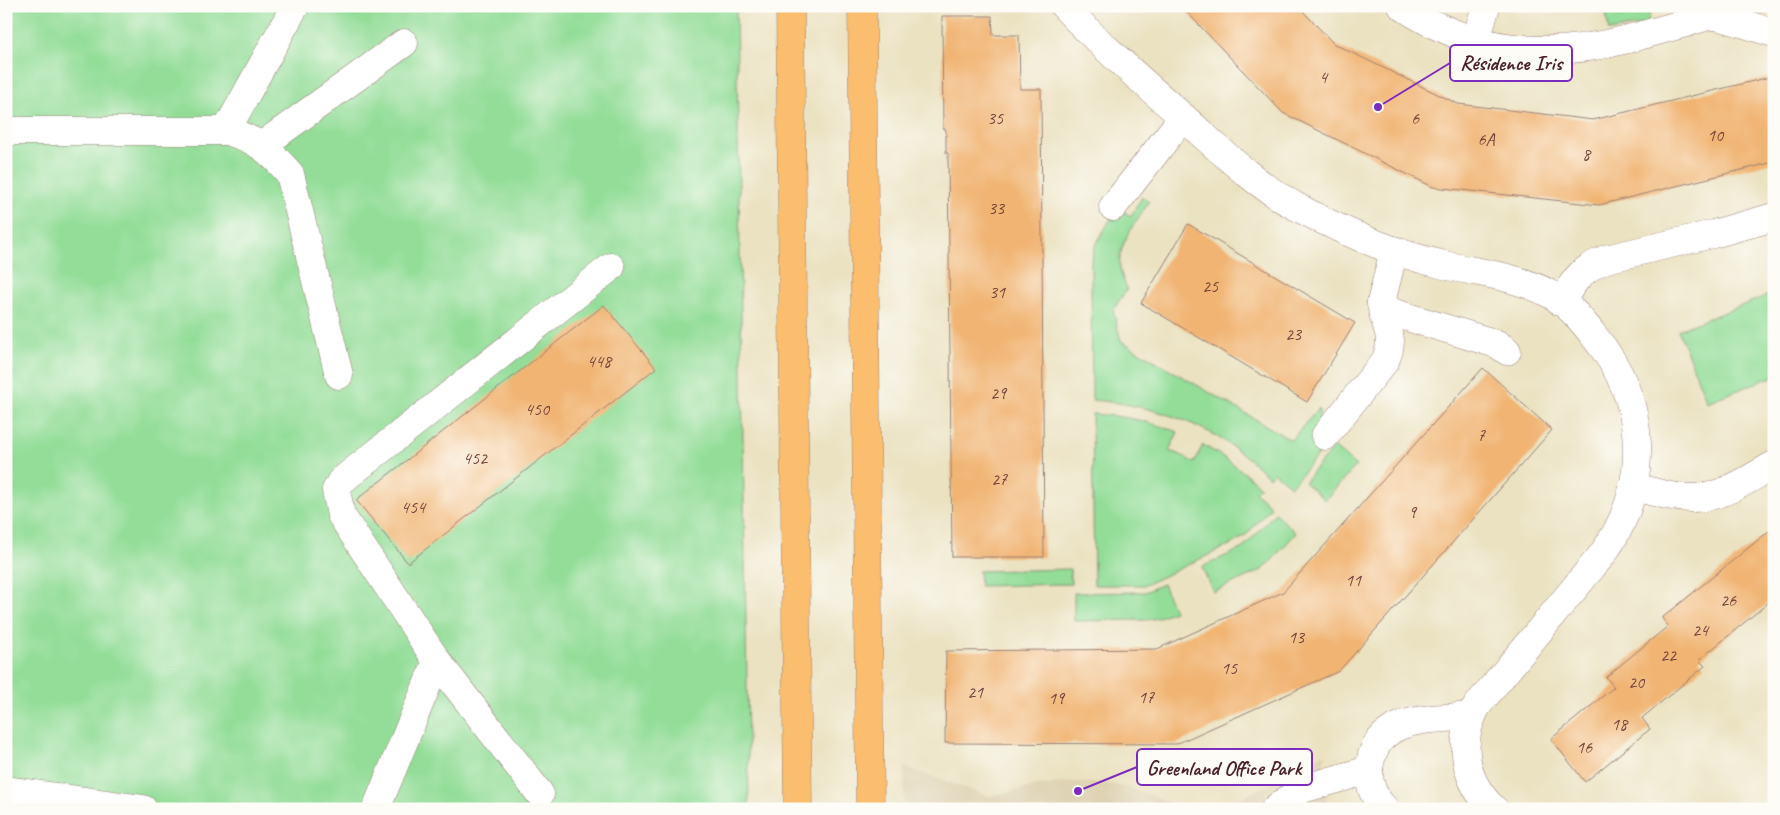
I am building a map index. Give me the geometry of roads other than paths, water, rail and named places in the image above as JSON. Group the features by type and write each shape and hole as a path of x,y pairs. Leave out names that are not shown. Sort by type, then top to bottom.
{"main road":[{"path":"790,6 798,809"},
{"path":"862,6 870,809"}],"street":[{"path":"226,131 295,6"},
{"path":"1064,6 1086,30 1258,182 1295,206 1335,226 1394,250 1444,265 1519,281 1550,294 1573,310 1607,351 1622,378 1635,421 1637,442 1637,464 1633,487 1622,522 1613,540 1477,706 1472,716 1467,730 1465,749 1474,786 1482,806"},
{"path":"1402,6 1418,17 1445,30 1505,48 1535,51 1564,50 1625,40 1713,15"},
{"path":"1476,40 1486,6"},
{"path":"1684,6 1774,33"},
{"path":"261,146 404,43"},
{"path":"1113,207 1183,117"},
{"path":"6,131 226,131 245,136 261,146 290,174 339,375"},
{"path":"1561,302 1581,272 1591,265 1774,217"},
{"path":"1325,436 1385,361 1390,351 1391,340 1381,303 1394,250"},
{"path":"540,794 437,661 341,515 336,490 341,481 610,267"},
{"path":"1381,303 1394,313 1497,344 1507,351"},
{"path":"1633,487 1676,497 1705,497 1721,493 1774,465"},
{"path":"376,809 437,661"},
{"path":"1381,807 1372,788 1368,770 1372,754 1380,740 1392,728 1407,722 1472,716"},
{"path":"1275,809 1302,789 1368,770"},
{"path":"6,790 143,809"}],"place":[{"name":"Résidence Iris","path":"1378,107"},
{"name":"Greenland Office Park","path":"1078,791"}]}
